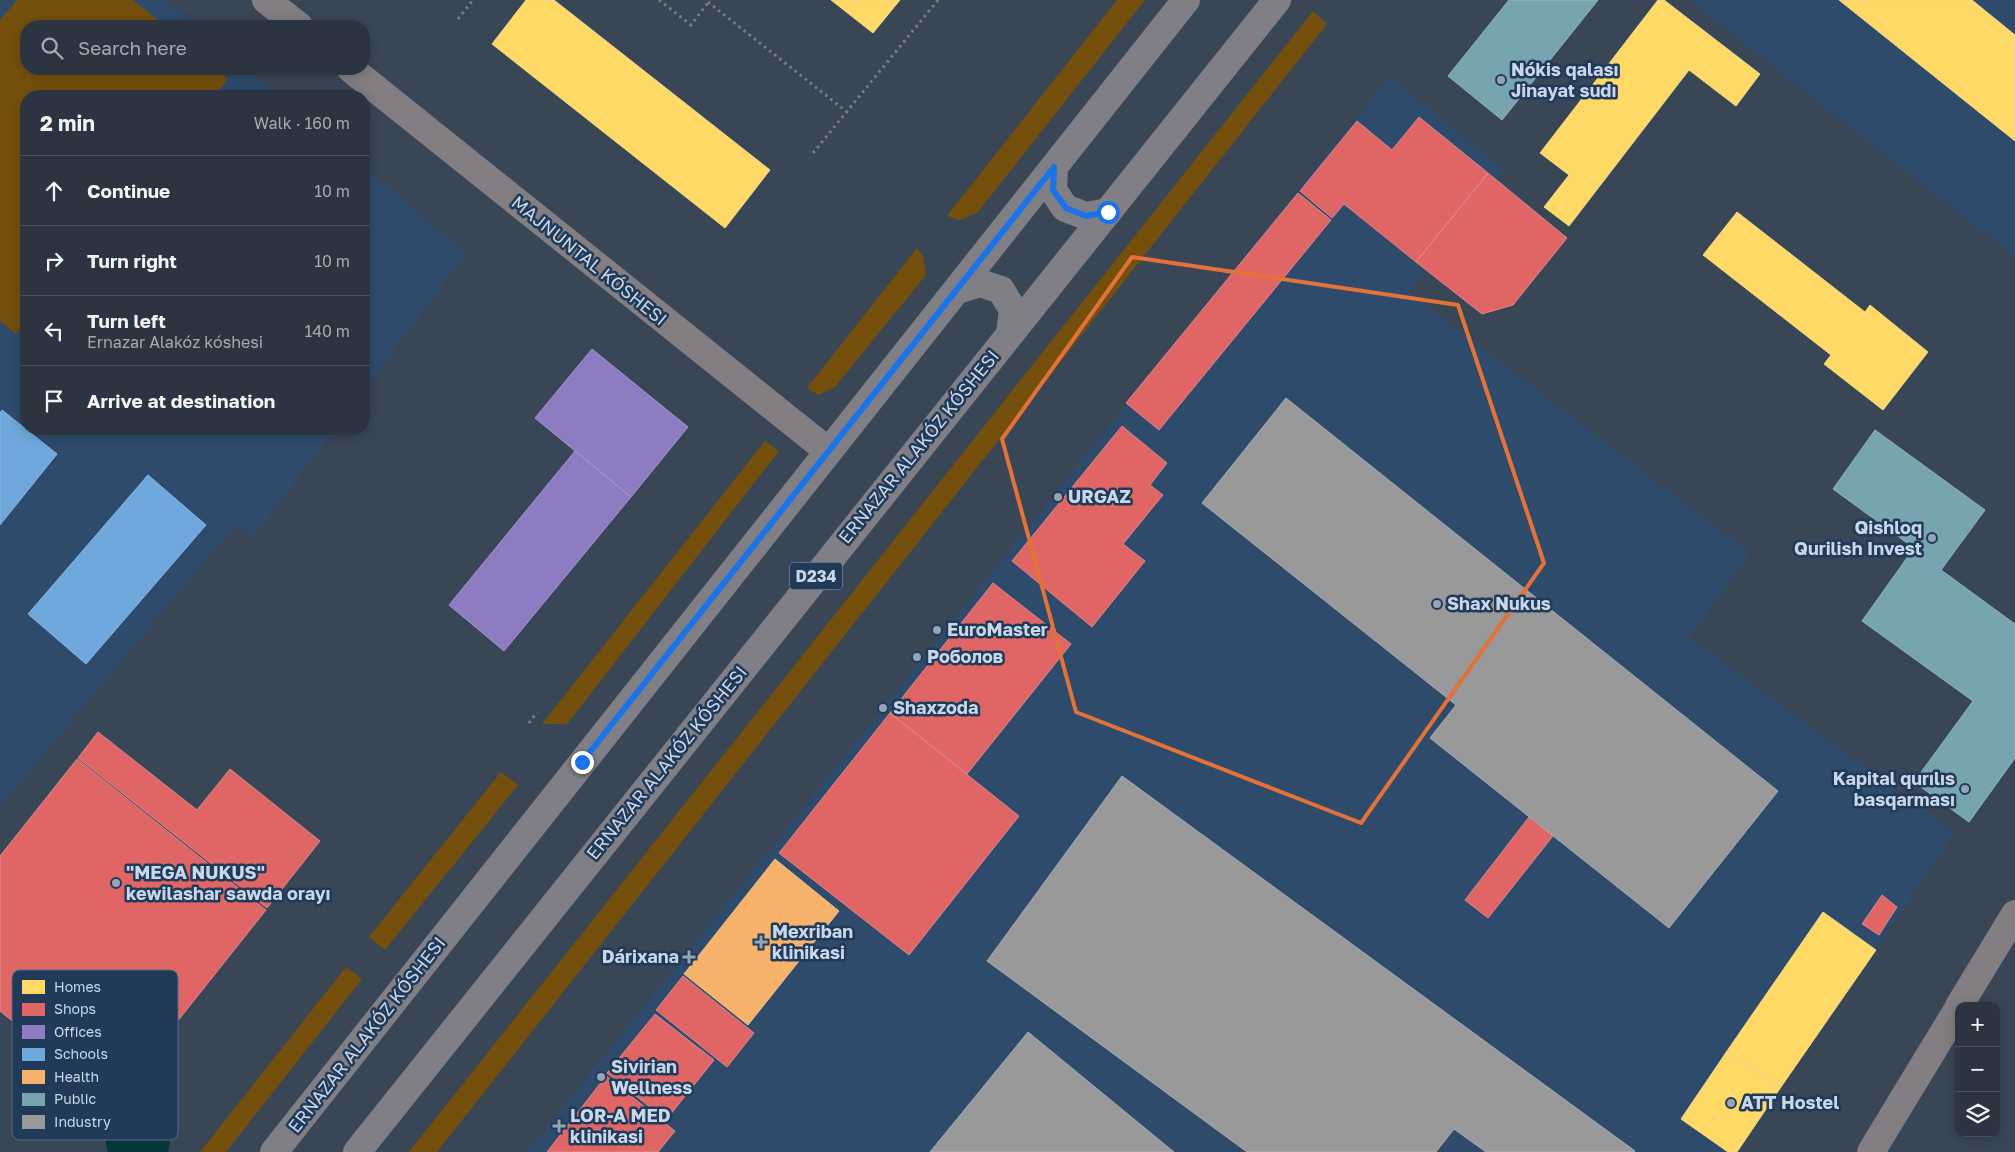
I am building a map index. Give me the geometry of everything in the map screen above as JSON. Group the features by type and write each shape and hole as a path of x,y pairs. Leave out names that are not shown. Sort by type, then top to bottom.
{"main road":[{"name":"ERNAZAR ALAKÓZ KÓSHESI","path":"274,1152 1186,0"},
{"name":"ERNAZAR ALAKÓZ KÓSHESI","path":"357,1152 1277,0"},
{"path":"1054,167 1053,190 1066,208 1086,216 1108,212"},
{"path":"958,290 980,283 1001,290 1013,310 1010,333"}],"street":[{"path":"266,0 291,20"},
{"name":"MAJNUNTAL KÓSHESI","path":"358,75 828,451"},
{"path":"1961,1002 2015,914"},
{"path":"1871,1152 1955,1013"}],"path":[{"path":"458,19 473,0"},
{"path":"659,0 691,25 709,1 847,112"},
{"path":"813,153 938,0"},
{"path":"529,723 537,712"}],"highlighted area":[{"path":"1132,257 1458,305 1544,563 1361,823 1076,712 1002,439"}],"shaded area":[{"path":"0,0 167,0 190,20 20,20 20,75 254,75 273,90 20,90 20,435 330,435 252,538 235,525 0,807"},
{"path":"17,0 133,0 158,20 20,20 20,75 223,75 228,79 219,90 20,90 20,329 16,334 0,321 0,20"},
{"path":"1117,0 1145,0 978,212 960,220 947,216"},
{"path":"1689,0 2015,0 2015,257"},
{"path":"1313,11 1327,24 437,1152 409,1152"},
{"path":"1390,76 1504,170 1409,292 1750,553 1690,638 1955,833 1737,1152 527,1152"},
{"path":"370,172 466,254 370,382"},
{"path":"917,248 923,255 926,275 835,387 819,395 807,388"},
{"path":"765,441 779,451 567,724 542,724"},
{"path":"501,772 518,785 385,950 369,937"},
{"path":"346,967 362,979 226,1152 200,1152"},
{"path":"106,1140 170,1140 168,1152 108,1152"}],"building: Homes":[{"path":"526,0 554,0 770,170 725,228 492,44"},
{"path":"831,0 900,0 873,33"},
{"path":"1658,0 1664,0 1760,74 1736,106 1689,70 1569,226 1544,207 1569,175 1540,153"},
{"path":"1839,0 1972,0 2015,35 2015,141"},
{"path":"1737,212 1865,312 1870,305 1928,352 1883,410 1824,364 1831,355 1703,255"},
{"path":"1823,912 1876,950 1781,1087 1727,1051"},
{"name":"ATT Hostel","path":"1727,1051 1781,1087 1737,1152 1728,1152 1681,1119"}],"building: Shops":[{"path":"1419,117 1488,173 1416,262 1344,204 1332,218 1300,191 1357,121 1392,150"},
{"path":"1488,173 1567,238 1513,305 1482,314 1416,262"},
{"path":"1298,193 1331,220 1159,430 1126,403"},
{"path":"1122,426 1167,463 1150,485 1163,495 1123,544 1145,561 1092,627 1012,561"},
{"path":"993,583 1071,644 967,774 890,713"},
{"path":"890,713 1019,816 909,955 779,853"},
{"path":"98,732 197,810 230,769 320,841 267,908 78,758"},
{"name":"\"MEGA NUKUS\" kewilashar sawda orayı","path":"77,759 266,910 178,1021 178,970 12,970 12,1021 0,1011 0,856"},
{"path":"1529,817 1553,836 1488,918 1465,900"},
{"path":"1882,895 1897,907 1879,935 1862,924"},
{"path":"683,976 754,1033 727,1067 656,1010"},
{"path":"655,1014 714,1060 666,1120 607,1073"},
{"path":"606,1076 675,1131 658,1152 547,1152"}],"building: Offices":[{"path":"592,349 688,427 631,497 535,418"},
{"path":"575,451 631,497 504,651 449,605"}],"building: Schools":[{"path":"2,410 20,424 20,435 33,435 57,454 0,525 0,413"},
{"path":"148,475 206,525 86,664 28,614"}],"building: Health":[{"name":"Mexriban klinikasi","path":"775,859 839,911 748,1025 684,974"}],"building: Public":[{"path":"1509,0 1598,0 1502,120 1448,76"},
{"path":"1875,430 1985,510 1941,570 2015,624 2015,758 1969,822 1914,782 1973,701 1862,621 1914,548 1833,489"}],"building: Industry":[{"name":"Shax Nukus","path":"1286,398 1778,791 1669,928 1430,738 1456,705 1202,503"},
{"path":"1122,776 1635,1151 1486,1152 1454,1129 1436,1152 1247,1152 987,961"},
{"path":"1028,1032 1174,1152 930,1152"}],"place":[{"name":"Nókis qalası Jinayat sudı","path":"1501,80"},
{"name":"URGAZ","path":"1058,497"},
{"name":"Qishloq Qurilish Invest","path":"1932,538"},
{"name":"Shax Nukus","path":"1437,604"},
{"name":"EuroMaster","path":"937,630"},
{"name":"Роболов","path":"917,657"},
{"name":"Shaxzoda","path":"883,708"},
{"name":"Kapital qurılıs basqarması","path":"1965,789"},
{"name":"\"MEGA NUKUS\" kewilashar sawda orayı","path":"116,883"},
{"name":"Mexriban klinikasi","path":"761,942"},
{"name":"Dárixana","path":"689,957"},
{"name":"Sivirian Wellness","path":"601,1077"},
{"name":"ATT Hostel","path":"1731,1103"},
{"name":"LOR-A MED klinikasi","path":"559,1126"}],"route":[{"path":"582,762 1054,167 1053,190 1066,208 1086,216 1108,212"}]}
